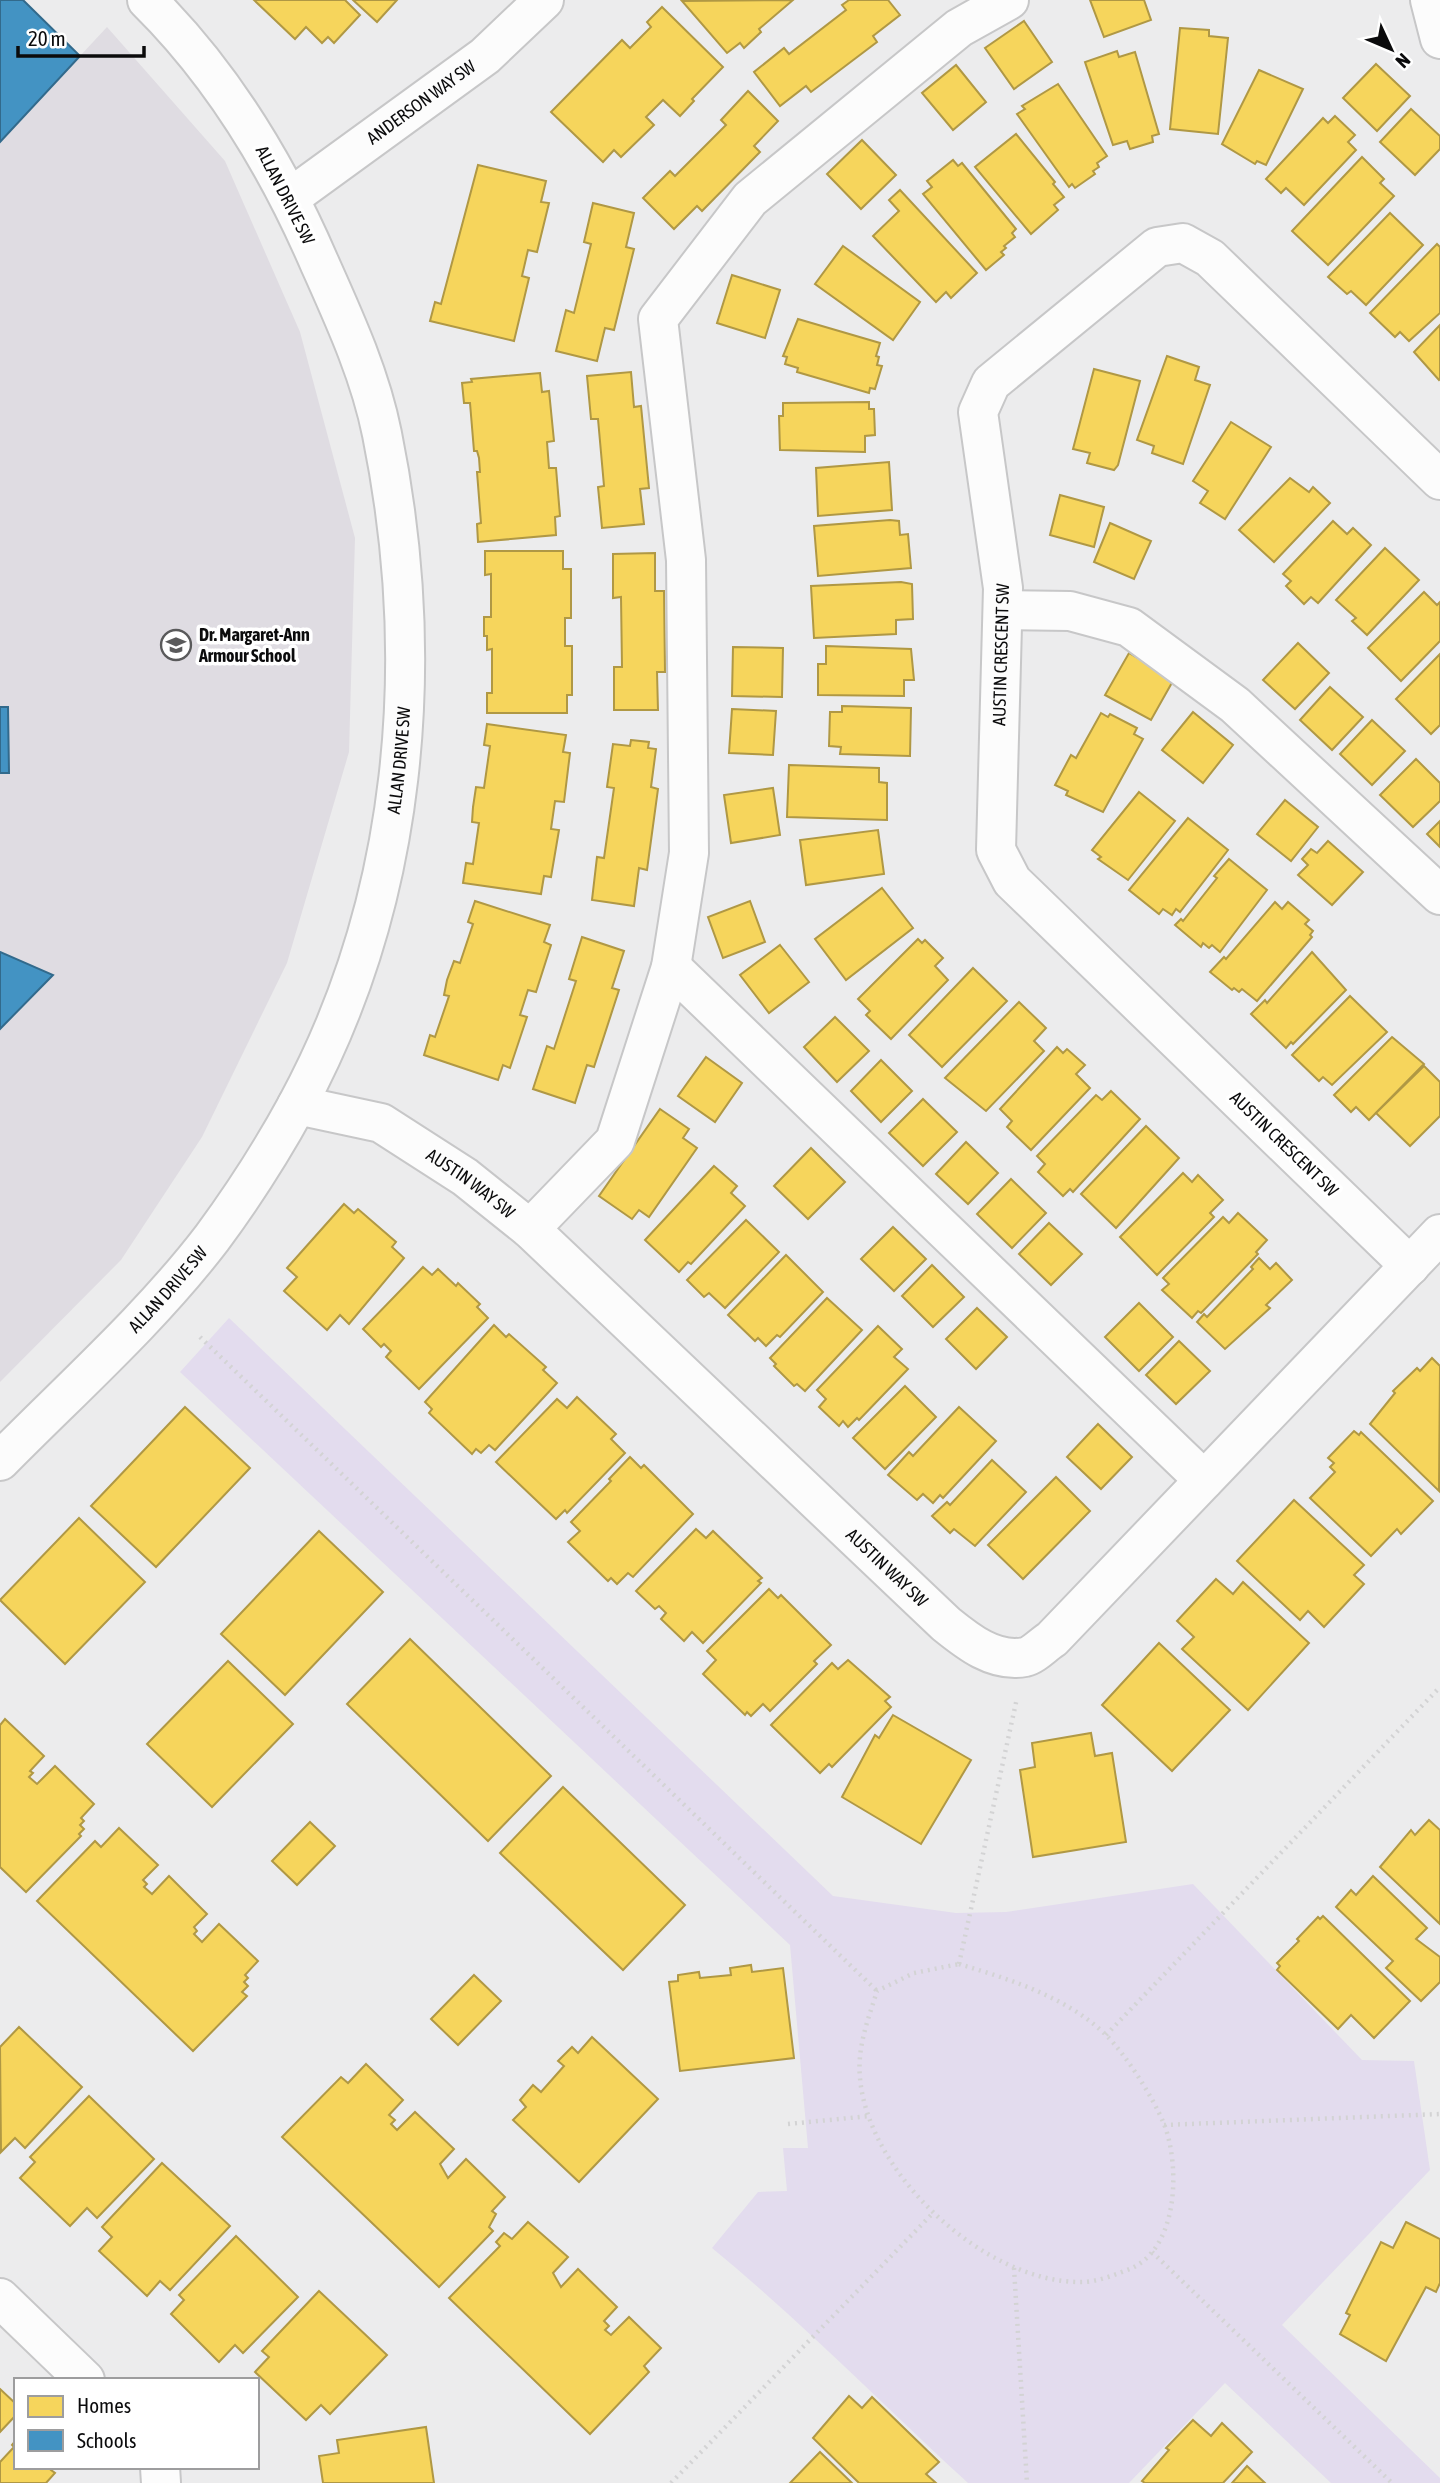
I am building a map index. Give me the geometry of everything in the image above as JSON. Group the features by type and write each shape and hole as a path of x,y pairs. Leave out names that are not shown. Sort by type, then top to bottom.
{"street":[{"name":"ALLAN DRIVE SW","path":"0,1461 153,1306 211,1239 256,1174 297,1105 339,1020 359,967 381,889 394,828 403,753 405,596 382,433 360,356 291,197 238,108 187,40 147,0"},
{"name":"ANDERSON WAY SW","path":"291,197 485,56 544,0"},
{"path":"530,1229 615,1141 671,967 689,853 686,560 658,319 750,199 959,28 1009,0"},
{"path":"1430,0 1440,39"},
{"name":"AUSTIN CRESCENT SW","path":"1410,1266 1012,881 996,850 1003,588 978,412 991,383 1157,247 1184,243 1210,258 1440,480"},
{"path":"1003,610 1070,611 1129,627 1235,705 1440,895"},
{"path":"671,967 1204,1480"},
{"name":"AUSTIN WAY SW","path":"297,1105 382,1123 465,1177 530,1229 946,1624 974,1647 1001,1656 1026,1657"},
{"path":"1026,1657 1052,1639 1440,1234"},
{"path":"0,2298 83,2378"}],"path":[{"path":"200,1337 877,1991"},
{"path":"959,1964 1026,1657"},
{"path":"1106,2035 1440,1687"},
{"path":"959,1964 1034,1990 1075,2012 1106,2035 1142,2085 1164,2125 1173,2200 1166,2227 1152,2252 1135,2266 1084,2282 1056,2280 1014,2268 974,2246 933,2213 901,2176 878,2142 860,2081 859,2049 877,1991 914,1973 959,1964"},
{"path":"1164,2125 1440,2114"},
{"path":"788,2124 870,2116"},
{"path":"671,2483 933,2213"},
{"path":"1152,2252 1392,2483"},
{"path":"1014,2268 1027,2483"}],"shaded area":[{"name":"Dr. Margaret-Ann Armour School","path":"107,27 225,161 300,332 355,538 349,752 287,963 202,1137 121,1260 0,1382 0,142"},
{"path":"229,1318 833,1896 956,1913 1006,1912 1193,1884 1362,2060 1414,2061 1430,2170 1282,2325 1440,2478 1440,2483 1331,2483 1225,2383 1129,2483 968,2483 810,2334 712,2248 758,2192 787,2191 783,2148 808,2148 790,1945 180,1372"}],"building: Homes":[{"path":"254,0 345,0 360,15 334,43 328,37 322,43 306,27 295,39"},
{"path":"353,0 397,0 377,22"},
{"path":"793,0 759,29 761,32 744,48 740,43 727,53 682,1"},
{"path":"849,0 888,0 900,15 873,36 877,42 811,92 806,86 780,106 754,72 784,48 789,54 846,10 842,5"},
{"path":"1090,0 1144,0 1151,20 1104,37"},
{"path":"662,7 723,67 692,99 694,101 680,116 663,100 646,117 654,125 621,157 614,150 603,162 551,112 622,40 630,48 651,27 647,22"},
{"path":"1024,21 1052,62 1014,89 985,48"},
{"path":"1180,28 1209,30 1209,36 1228,38 1218,134 1170,129"},
{"path":"1117,51 1119,57 1135,52 1159,134 1152,136 1153,142 1130,149 1127,141 1113,145 1085,62"},
{"path":"1376,64 1410,96 1377,131 1343,98"},
{"path":"956,65 986,102 953,130 922,93"},
{"path":"1259,70 1303,89 1266,165 1257,161 1255,164 1222,144"},
{"path":"1058,84 1107,156 1097,163 1099,167 1093,171 1095,174 1075,188 1072,184 1069,187 1017,114 1025,109 1022,106"},
{"path":"748,91 778,121 754,146 760,152 702,211 697,206 674,229 643,198 670,171 675,176 726,125 721,120"},
{"path":"1411,109 1440,136 1440,149 1415,175 1380,142"},
{"path":"1335,116 1355,135 1348,142 1356,150 1304,205 1286,188 1281,193 1266,179 1323,118 1328,123"},
{"path":"1016,134 1064,197 1054,205 1058,210 1031,234 975,167"},
{"path":"862,140 896,175 861,209 827,174"},
{"path":"1362,157 1384,179 1380,183 1394,196 1328,265 1292,231"},
{"path":"953,160 958,166 962,163 1016,229 1012,233 1015,237 1001,252 1004,255 986,270 923,194 932,187 927,181"},
{"path":"478,165 546,181 541,202 549,203 537,252 528,250 522,276 529,278 514,341 430,321 435,302 441,304"},
{"path":"900,190 977,273 951,298 946,292 936,302 873,236 899,211 889,200"},
{"path":"593,203 634,213 626,247 634,249 614,330 605,328 597,361 556,351 566,310 574,313 591,244 584,242"},
{"path":"1390,213 1423,245 1366,305 1351,291 1347,294 1328,277"},
{"path":"1437,244 1440,247 1440,313 1409,341 1400,332 1395,337 1370,313"},
{"path":"843,246 920,302 893,340 815,284"},
{"path":"732,275 780,290 765,338 717,323"},
{"path":"798,319 880,343 876,356 879,357 877,365 882,366 875,389 870,388 869,393 797,372 798,368 785,364 787,357 783,356"},
{"path":"1440,325 1440,379 1439,380 1414,352"},
{"path":"1167,356 1199,367 1195,380 1210,385 1183,464 1152,453 1154,446 1137,440"},
{"path":"1094,369 1140,381 1118,465 1114,470 1087,463 1090,453 1073,449"},
{"path":"631,372 634,407 641,406 649,488 640,489 644,524 602,528 598,487 604,486 598,419 591,419 587,376"},
{"path":"540,373 542,392 549,391 554,441 547,442 549,468 556,468 560,516 555,517 556,535 478,542 477,524 481,523 477,472 480,472 479,458 477,451 474,451 470,403 464,403 462,383 472,382 471,379"},
{"path":"869,402 869,409 874,409 875,435 865,436 865,452 780,450 779,416 783,416 783,403"},
{"path":"1231,422 1271,447 1225,519 1200,503 1208,491 1193,481"},
{"path":"889,462 892,510 818,516 816,468"},
{"path":"1290,478 1309,492 1313,487 1330,503 1274,562 1239,530"},
{"path":"1060,495 1104,507 1094,547 1050,535"},
{"path":"899,521 900,535 908,534 911,568 818,576 814,526"},
{"path":"1333,521 1347,534 1353,528 1371,545 1318,603 1311,597 1304,604 1286,586 1291,581 1283,574"},
{"path":"1110,523 1151,541 1134,579 1094,562"},
{"path":"1385,548 1419,580 1367,635 1352,621 1356,618 1336,600"},
{"path":"485,551 563,551 563,569 571,569 571,618 565,618 565,646 572,646 572,695 567,695 567,713 487,713 487,693 492,693 492,649 487,650 487,636 484,636 484,617 491,617 491,574 485,575"},
{"path":"655,553 655,591 664,591 665,672 657,672 658,710 614,710 614,667 622,667 621,597 613,598 613,554"},
{"path":"901,582 912,584 913,619 896,620 896,634 814,638 811,586"},
{"path":"1424,592 1437,605 1440,602 1440,641 1401,681 1368,648"},
{"path":"1298,643 1329,673 1295,709 1263,680"},
{"path":"826,646 911,649 914,680 904,680 904,696 818,695 818,664 826,664"},
{"path":"733,647 783,648 782,697 732,696"},
{"path":"1129,653 1174,679 1151,720 1105,695"},
{"path":"1440,654 1440,725 1431,734 1396,699"},
{"path":"1330,687 1363,717 1332,750 1300,720"},
{"path":"842,706 911,708 910,756 840,754 841,747 829,746 830,712 842,712"},
{"path":"732,709 776,711 773,755 729,753"},
{"path":"1193,712 1233,745 1203,783 1162,750"},
{"path":"1101,713 1108,717 1110,714 1137,728 1134,734 1143,739 1103,812 1066,795 1068,791 1055,785 1071,755 1076,758"},
{"path":"1372,720 1405,751 1372,785 1340,754"},
{"path":"487,724 566,735 563,752 570,753 564,802 555,801 551,829 559,830 551,877 544,876 541,894 463,883 466,863 473,864 479,823 472,822 473,807 476,787 484,788 490,746 484,745"},
{"path":"631,740 649,742 648,748 656,749 651,787 658,789 647,870 639,868 634,906 592,900 597,857 604,858 614,788 607,787 613,744 630,746"},
{"path":"1416,759 1440,783 1440,801 1413,827 1380,795"},
{"path":"789,765 879,768 879,782 887,783 887,820 787,817"},
{"path":"773,788 780,835 731,843 724,795"},
{"path":"1139,792 1175,821 1128,880 1098,859 1101,857 1092,850"},
{"path":"1285,800 1318,827 1291,861 1257,834"},
{"path":"1188,818 1228,850 1180,912 1176,909 1172,915 1163,909 1159,914 1129,890"},
{"path":"1440,821 1440,847 1427,834"},
{"path":"878,830 884,874 806,885 800,840"},
{"path":"1328,841 1363,872 1332,905 1298,875 1308,865 1302,859 1311,849 1317,853"},
{"path":"1229,859 1267,890 1220,952 1212,945 1209,948 1203,943 1201,947 1175,925 1181,919 1183,921"},
{"path":"882,888 913,928 846,980 815,939"},
{"path":"475,901 550,925 544,942 551,945 536,992 528,990 520,1015 527,1017 510,1068 503,1065 498,1080 424,1055 430,1035 435,1037 449,996 444,995 454,961 460,963 473,924 468,922"},
{"path":"750,901 765,942 723,958 708,917"},
{"path":"1275,902 1282,909 1288,902 1309,920 1305,924 1313,931 1310,935 1312,937 1257,1001 1242,989 1239,992 1234,988 1232,990 1210,972 1224,957 1226,959"},
{"path":"582,937 624,951 612,988 619,990 594,1067 587,1065 575,1103 533,1089 547,1046 554,1049 576,981 569,979"},
{"path":"918,939 922,943 925,940 943,958 935,966 948,980 891,1039 866,1015 870,1011 858,999"},
{"path":"780,945 809,982 769,1013 740,975"},
{"path":"1312,952 1346,990 1286,1048 1251,1014 1265,1000 1267,1003"},
{"path":"973,968 1007,1001 942,1067 909,1035"},
{"path":"1350,996 1387,1032 1332,1085 1323,1077 1319,1081 1292,1055"},
{"path":"1019,1002 1046,1028 1034,1041 1044,1051 986,1111 945,1078"},
{"path":"835,1017 869,1051 837,1082 804,1047"},
{"path":"1392,1037 1424,1064 1369,1120 1356,1107 1351,1112 1334,1095"},
{"path":"1057,1047 1063,1053 1067,1049 1085,1065 1076,1074 1090,1088 1031,1150 1007,1127 1012,1121 1000,1109"},
{"path":"706,1057 742,1083 715,1122 678,1096"},
{"path":"881,1060 912,1091 881,1122 851,1091"},
{"path":"1424,1066 1440,1082 1440,1116 1410,1146 1376,1113"},
{"path":"1111,1091 1140,1119 1073,1192 1070,1189 1063,1196 1038,1172 1045,1164 1037,1156 1096,1095 1102,1100"},
{"path":"923,1099 957,1132 923,1166 889,1133"},
{"path":"660,1109 689,1129 683,1138 697,1148 649,1217 639,1210 632,1219 599,1196"},
{"path":"1146,1126 1179,1158 1116,1228 1081,1194"},
{"path":"966,1142 998,1173 968,1204 936,1174"},
{"path":"811,1148 845,1182 808,1219 774,1186"},
{"path":"714,1166 737,1186 731,1193 745,1206 691,1264 688,1262 679,1272 645,1240"},
{"path":"1183,1173 1192,1182 1198,1175 1223,1200 1210,1213 1214,1217 1157,1275 1120,1237"},
{"path":"1011,1179 1046,1213 1012,1248 977,1214"},
{"path":"344,1204 354,1213 358,1209 396,1242 392,1247 404,1258 349,1324 340,1315 327,1330 284,1291 297,1277 287,1268"},
{"path":"1238,1213 1267,1240 1256,1252 1258,1254 1201,1313 1198,1311 1192,1318 1162,1290 1169,1284 1163,1278 1223,1217 1229,1223"},
{"path":"746,1220 779,1252 725,1308 709,1293 704,1297 687,1280"},
{"path":"1049,1223 1082,1254 1051,1285 1019,1254"},
{"path":"893,1227 926,1259 894,1291 861,1259"},
{"path":"786,1255 823,1292 780,1337 777,1335 766,1346 758,1338 755,1341 728,1315"},
{"path":"1259,1258 1270,1269 1276,1263 1292,1280 1266,1305 1270,1308 1225,1349 1197,1322 1204,1314 1207,1317 1253,1269 1251,1267"},
{"path":"932,1265 964,1297 933,1327 902,1296"},
{"path":"423,1267 432,1275 438,1269 456,1286 458,1283 480,1304 477,1307 488,1318 419,1389 386,1357 391,1351 384,1344 381,1347 363,1329"},
{"path":"827,1298 862,1330 805,1391 797,1384 794,1386 774,1366 776,1364 770,1358"},
{"path":"1139,1303 1173,1337 1139,1371 1105,1337"},
{"path":"977,1308 1007,1337 976,1369 946,1339"},
{"path":"494,1325 506,1337 509,1334 546,1367 543,1370 557,1383 495,1450 489,1445 481,1453 476,1449 472,1454 429,1413 432,1409 425,1402"},
{"path":"878,1326 902,1349 894,1357 908,1369 859,1420 857,1418 848,1427 843,1421 839,1426 819,1407 826,1399 817,1390"},
{"path":"1179,1341 1210,1371 1176,1404 1146,1375"},
{"path":"1432,1358 1440,1366 1439,1491 1370,1424 1395,1393 1393,1391 1417,1368 1420,1371"},
{"path":"905,1386 936,1417 885,1469 853,1438"},
{"path":"577,1397 616,1434 611,1439 625,1453 567,1513 565,1510 556,1519 496,1462 557,1399 567,1408"},
{"path":"185,1407 250,1468 156,1567 91,1506"},
{"path":"959,1407 996,1441 943,1498 940,1495 933,1503 923,1494 917,1500 888,1475 909,1452 913,1456"},
{"path":"1098,1424 1132,1457 1101,1489 1067,1457"},
{"path":"1354,1431 1359,1435 1361,1432 1433,1501 1401,1534 1397,1529 1371,1556 1310,1498 1335,1472 1330,1467 1334,1463 1328,1458"},
{"path":"630,1457 641,1468 644,1465 693,1514 633,1577 628,1573 617,1584 611,1578 608,1581 568,1542 580,1531 571,1522"},
{"path":"992,1460 1026,1492 975,1546 954,1529 950,1533 932,1516 947,1502 950,1505"},
{"path":"1056,1477 1090,1511 1023,1579 988,1545"},
{"path":"1294,1500 1364,1565 1354,1575 1364,1584 1324,1627 1308,1611 1300,1620 1237,1561"},
{"path":"79,1518 145,1582 65,1664 0,1600"},
{"path":"696,1529 706,1538 713,1531 762,1578 758,1581 761,1583 703,1643 692,1632 684,1641 661,1619 666,1613 659,1606 655,1609 636,1591"},
{"path":"319,1531 383,1592 285,1695 221,1634"},
{"path":"1216,1579 1233,1594 1243,1582 1309,1643 1248,1710 1182,1649 1194,1637 1177,1621"},
{"path":"769,1589 778,1598 781,1595 831,1645 814,1661 817,1664 770,1711 763,1704 751,1716 747,1712 745,1715 703,1674 716,1660 707,1651"},
{"path":"410,1639 551,1776 488,1841 347,1704"},
{"path":"1159,1643 1230,1710 1172,1771 1102,1705"},
{"path":"848,1660 890,1697 885,1701 891,1707 832,1767 829,1764 820,1773 771,1725 832,1663 838,1669"},
{"path":"228,1661 293,1724 212,1807 147,1744"},
{"path":"893,1715 971,1760 921,1844 842,1797 875,1735 879,1738"},
{"path":"5,1719 44,1756 30,1771 33,1773 29,1777 37,1784 55,1766 94,1804 81,1818 84,1821 80,1825 84,1829 79,1834 81,1836 26,1892 0,1867 0,1725"},
{"path":"1091,1733 1095,1756 1112,1753 1126,1842 1033,1857 1020,1770 1035,1767 1032,1743"},
{"path":"563,1787 685,1905 623,1970 500,1853"},
{"path":"1429,1820 1440,1830 1440,1924 1380,1867 1411,1830 1415,1835"},
{"path":"310,1822 335,1846 297,1885 272,1861"},
{"path":"119,1828 158,1865 143,1880 147,1884 144,1887 152,1894 169,1876 207,1914 194,1927 197,1931 194,1934 202,1942 219,1924 258,1961 245,1975 248,1978 244,1982 248,1986 242,1992 247,1996 193,2051 37,1901 95,1841 101,1847"},
{"path":"1373,1876 1427,1928 1416,1939 1440,1957 1440,1982 1421,2001 1386,1968 1393,1961 1336,1907 1351,1890 1356,1895"},
{"path":"1323,1916 1410,2001 1374,2038 1351,2015 1338,2029 1277,1970 1280,1966 1277,1963 1299,1941 1297,1939 1318,1917 1320,1919"},
{"path":"751,1965 752,1972 783,1968 794,2058 680,2071 669,1982 678,1981 678,1975 699,1972 700,1978 731,1975 730,1968"},
{"path":"474,1975 501,2001 458,2045 431,2019"},
{"path":"19,2027 82,2087 25,2148 15,2138 1,2152 0,2047"},
{"path":"592,2037 658,2099 579,2182 513,2120 526,2107 520,2100 533,2085 541,2092 564,2066 558,2061 572,2047 578,2053"},
{"path":"366,2064 403,2100 389,2115 395,2120 391,2124 397,2130 415,2112 454,2149 440,2164 448,2178 466,2159 505,2197 492,2211 496,2214 489,2227 493,2231 439,2287 282,2137 341,2077 348,2083"},
{"path":"89,2096 154,2159 97,2218 87,2208 70,2226 20,2178 35,2162 30,2157"},
{"path":"162,2163 230,2226 170,2290 160,2281 147,2296 99,2251 112,2237 102,2227"},
{"path":"528,2222 568,2257 553,2273 561,2287 578,2269 617,2307 604,2321 609,2326 605,2330 611,2335 629,2317 661,2348 644,2366 649,2372 590,2434 449,2298 500,2246 496,2242 504,2233 512,2239"},
{"path":"1406,2222 1440,2239 1440,2283 1436,2292 1426,2287 1386,2361 1340,2334 1350,2315 1346,2313 1381,2242 1393,2248"},
{"path":"236,2236 298,2297 243,2353 235,2345 219,2362 171,2314 184,2300 179,2295"},
{"path":"319,2291 387,2355 330,2414 321,2405 306,2420 255,2372 269,2357 262,2351"},
{"path":"0,2389 14,2402 14,2417 0,2432"},
{"path":"849,2396 862,2408 872,2397 939,2462 926,2474 936,2483 859,2483 813,2438"},
{"path":"1193,2420 1211,2436 1222,2423 1252,2452 1223,2483 1142,2481 1169,2450 1166,2448"},
{"path":"426,2427 434,2483 323,2483 319,2456 339,2453 337,2440"},
{"path":"14,2447 14,2469 52,2469 55,2473 46,2483 0,2483 0,2462"},
{"path":"820,2452 852,2483 790,2483"},
{"path":"1247,2466 1265,2483 1232,2483"}],"building: Schools":[{"path":"0,0 23,0 80,56 0,142"},
{"path":"0,707 8,707 9,773 0,773"},
{"path":"0,952 53,975 0,1029"}],"place":[{"name":"Dr. Margaret-Ann Armour School","path":"176,645"}]}
